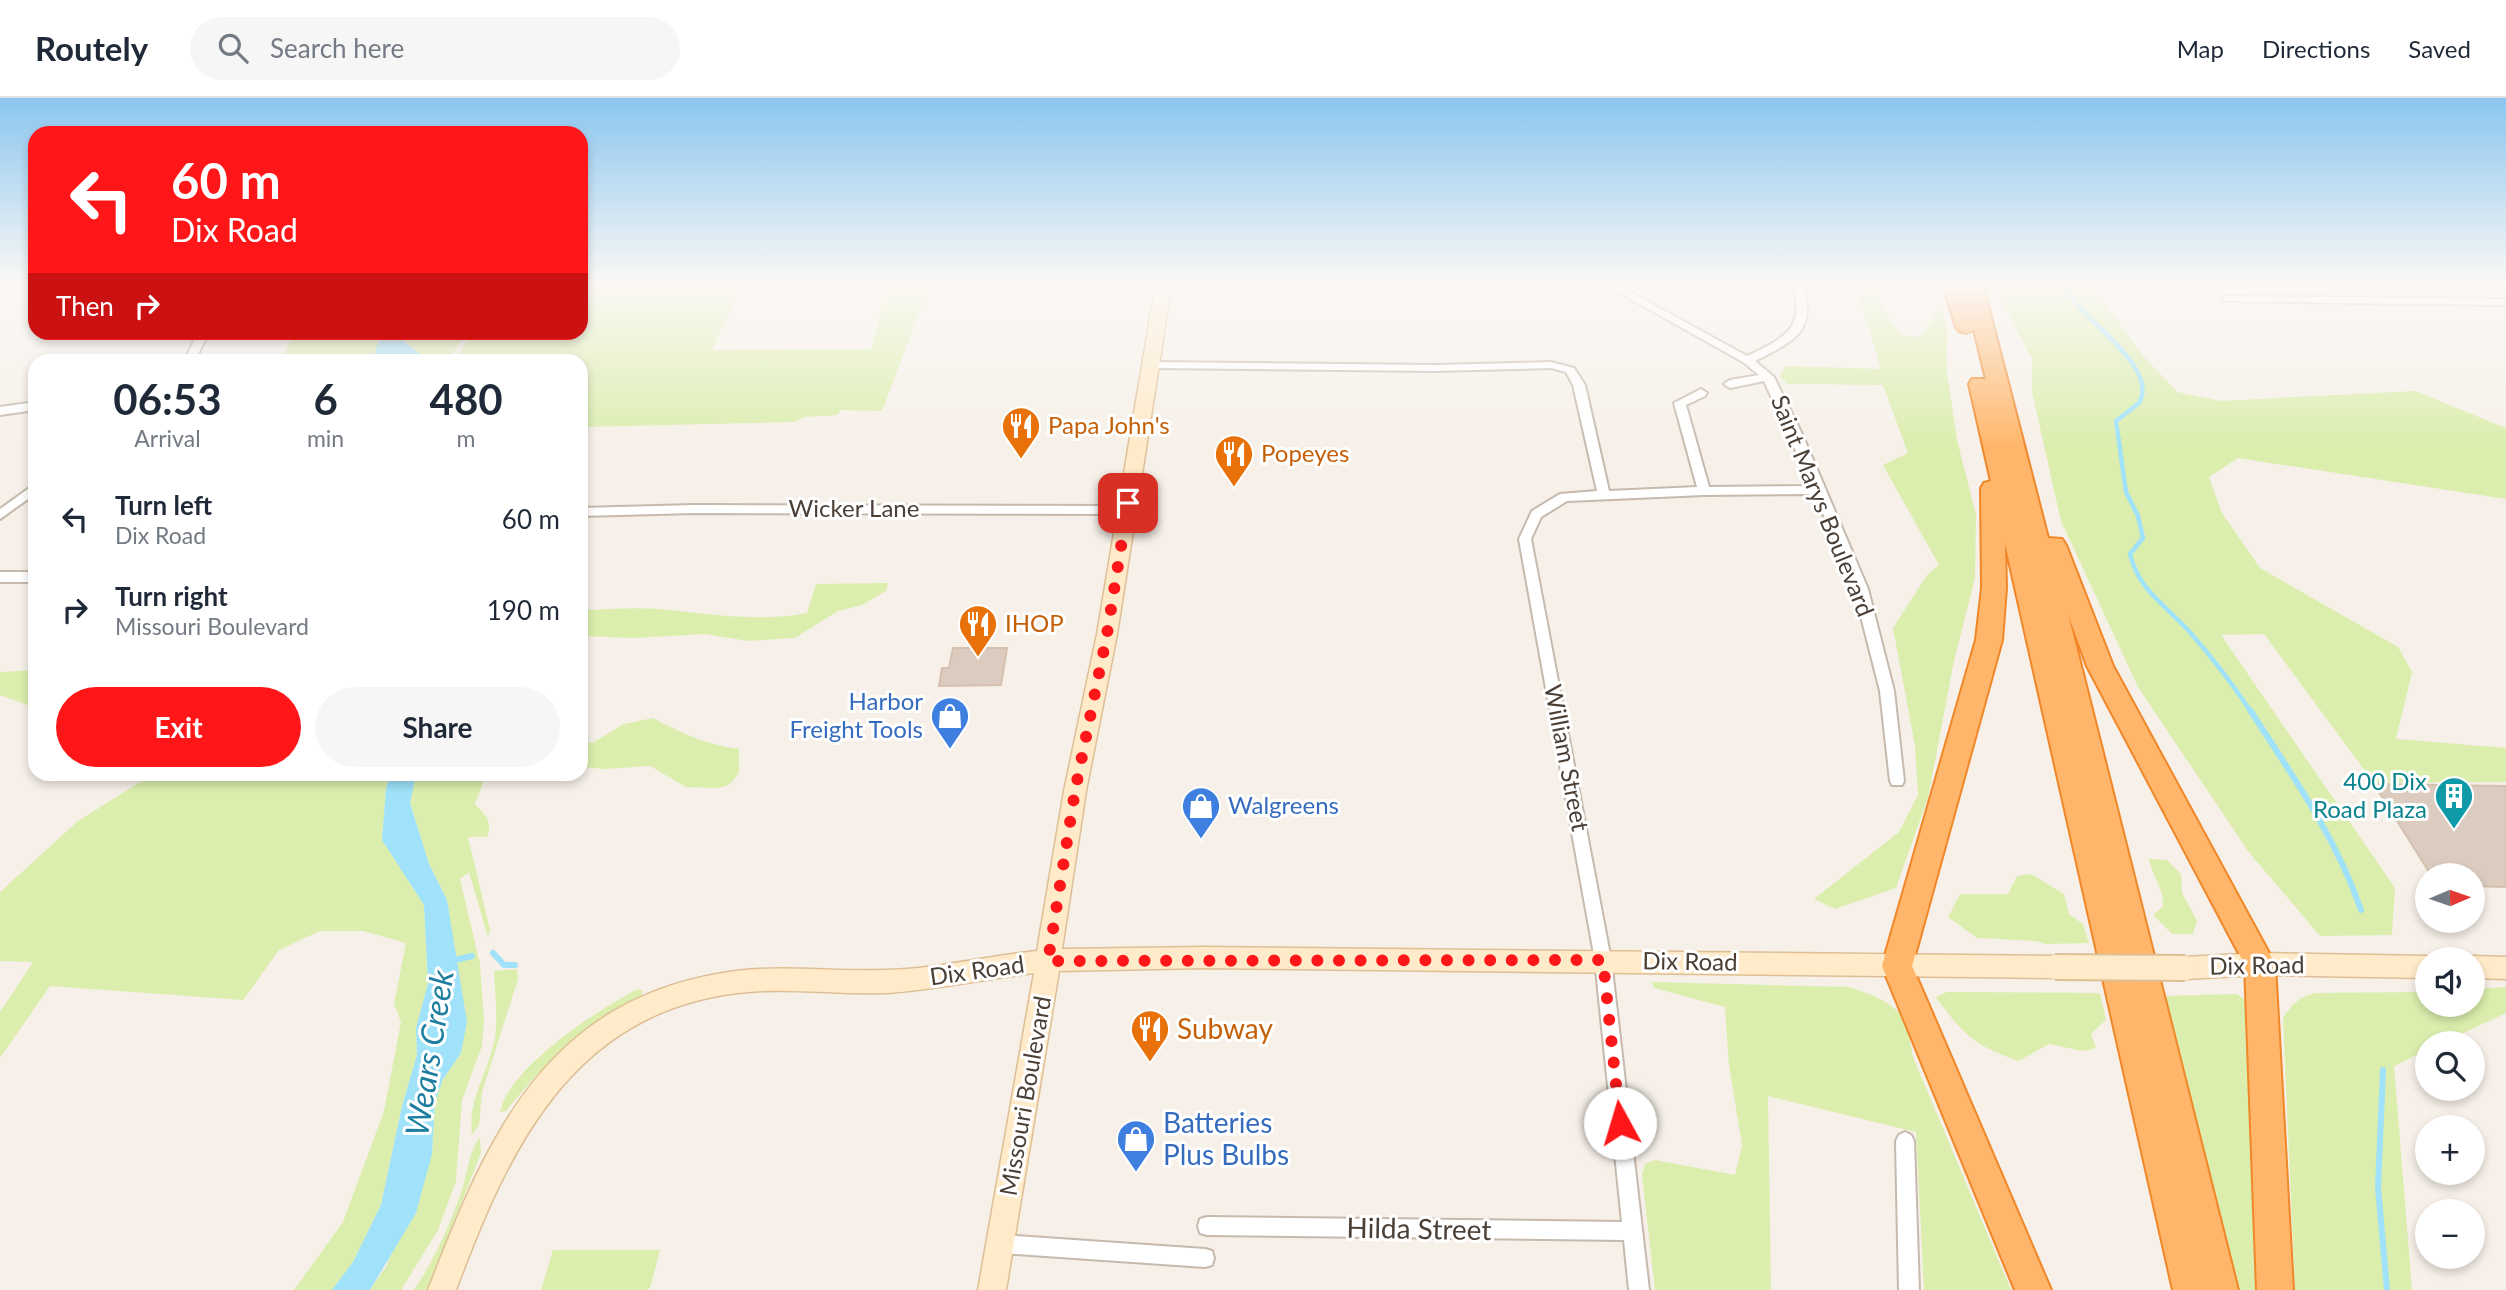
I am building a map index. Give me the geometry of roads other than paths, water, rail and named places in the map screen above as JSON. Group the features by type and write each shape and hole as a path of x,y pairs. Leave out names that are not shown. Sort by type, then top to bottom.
{"highway":[{"path":"1969,338 2191,1290"},
{"path":"1987,338 2220,1290"},
{"path":"1988,416 1994,588 1989,640 1897,966 2033,1290"},
{"path":"2013,439 2100,666 2260,964 2275,1290"}],"main road":[{"name":"Missouri Boulevard","path":"992,1290 1075,791 1107,634 1155,338"},
{"name":"Dix Road","path":"442,1290 493,1162 525,1108 582,1048 628,1017 669,998 724,982 754,978 923,979 1048,961 1603,960 1897,966 2185,968 2260,964 2415,967"},
{"path":"2485,967 2506,968"}],"street":[{"name":"Saint Marys Boulevard","path":"1706,338 1747,360 1768,377 1819,490 1861,589 1887,691 1897,781"},
{"path":"1747,360 1786,338"},
{"path":"1151,365 1428,368 1551,365 1570,370 1579,385 1604,495"},
{"path":"1730,384 1768,377"},
{"path":"1700,393 1680,403 1704,491"},
{"path":"0,411 28,407"},
{"name":"William Street","path":"1639,1290 1603,960 1525,539 1536,514 1564,497 1704,491 1819,490"},
{"path":"0,514 28,493"},
{"name":"Wicker Lane","path":"588,512 694,509 1127,510"},
{"path":"0,577 28,577"},
{"path":"1905,1141 1909,1290"},
{"name":"Hilda Street","path":"1207,1226 1632,1231"},
{"path":"1000,1244 1205,1258"}],"water":[{"path":"379,340 405,340 420,354 375,354"},
{"name":"Wears Creek","path":"388,781 415,781 410,803 429,864 447,900 467,1022 461,1053 443,1079 435,1102 432,1154 416,1213 370,1290 332,1290 353,1262 381,1205 402,1106 417,1055 416,1028 428,984 424,905 382,840"}],"waterway":[{"path":"2110,338 2134,366 2141,379 2143,391 2139,403 2116,421 2126,492 2138,516 2143,538 2130,554 2134,566 2153,596 2205,650 2251,712"},
{"path":"2250,710 2326,832 2361,910"},
{"path":"493,953 504,965 515,965"},
{"name":"Wears Creek","path":"451,961 472,956"},
{"path":"2383,1070 2378,1187 2387,1290"}],"place":[{"name":"Papa John's","path":"1021,460"},
{"name":"Popeyes","path":"1234,488"},
{"name":"IHOP","path":"978,658"},
{"name":"Harbor Freight Tools","path":"950,750"},
{"name":"400 Dix Road Plaza","path":"2454,830"},
{"name":"Walgreens","path":"1201,840"},
{"name":"Subway","path":"1150,1063"},
{"name":"Batteries Plus Bulbs","path":"1136,1173"}]}
